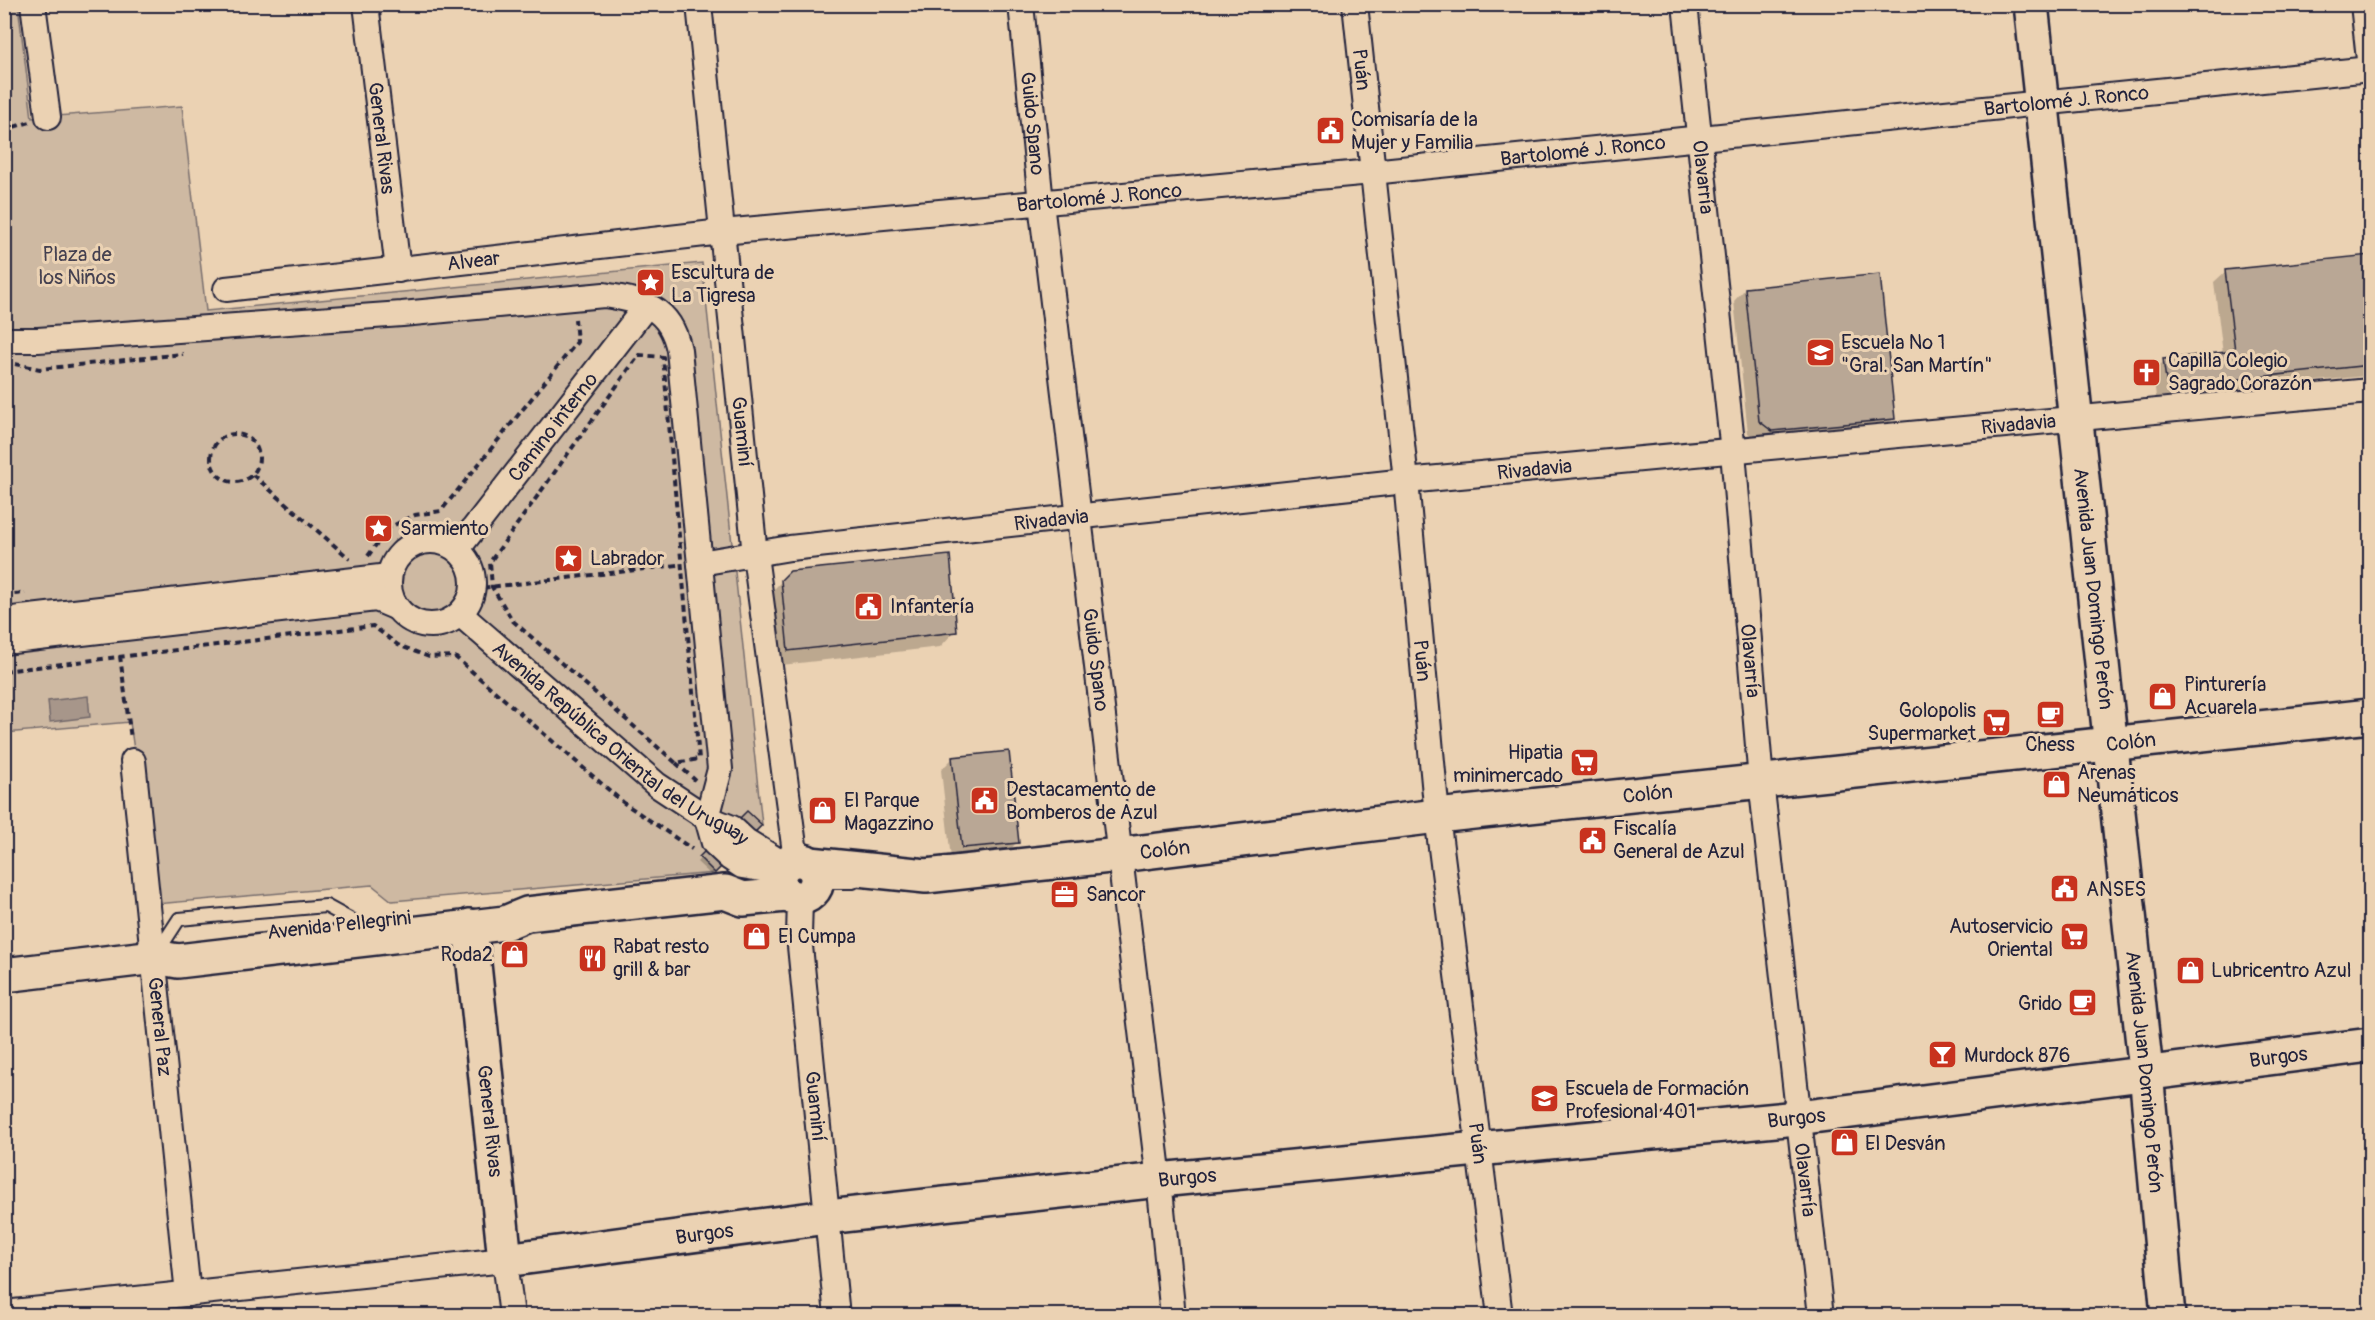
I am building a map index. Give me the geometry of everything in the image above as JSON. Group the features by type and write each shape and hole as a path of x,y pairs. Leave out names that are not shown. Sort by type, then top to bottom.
{"main road":[{"name":"Avenida Juan Domingo Perón","path":"2031,4 2146,1072 2168,1316"},
{"name":"Colón","path":"794,877 926,876 1437,816 2370,716"},
{"name":"Avenida Pellegrini","path":"4,975 155,957 178,961 505,923 527,914 724,892 741,882 794,877"},
{"name":"Avenida Pellegrini","path":"155,957 178,943 502,909 527,914"},
{"name":"General Rivas","path":"470,926 505,1260"},
{"name":"Burgos","path":"505,1260 827,1217 1159,1180 1797,1118 2370,1045"}],"street":[{"path":"33,4 48,117"},
{"name":"General Rivas","path":"366,4 398,270"},
{"name":"Guaminí","path":"699,4 755,555 794,877 837,1316"},
{"name":"Guido Spano","path":"1021,4 1041,203 1159,1180 1173,1316"},
{"name":"Puán","path":"1355,4 1406,482 1437,816 1500,1316"},
{"name":"Olavarría","path":"1685,4 1733,452 1761,781 1821,1316"},
{"path":"2363,4 2370,69"},
{"name":"Bartolomé J. Ronco","path":"722,232 1372,172 2370,69"},
{"name":"Alvear","path":"226,289 722,232"},
{"path":"7,351 49,339 402,314 604,295 647,304 668,321 675,333 691,564 720,770 707,818"},
{"name":"Camino interno","path":"457,550 647,304"},
{"name":"Rivadavia","path":"691,564 790,548 1406,482 2370,392"},
{"path":"4,642 376,599 397,608 407,618 420,624 434,625 448,622 460,614 482,588 457,550 434,541 421,542 410,546 397,559 389,576 389,587 397,608"},
{"path":"4,620 389,576"},
{"name":"Avenida República Oriental del Uruguay","path":"460,614 657,785 707,818 732,828 794,877"},
{"name":"General Paz","path":"133,761 188,1294"},
{"name":"General Rivas","path":"505,1260 512,1316"},
{"name":"Burgos","path":"4,1313 505,1260"}],"path":[{"path":"338,560 367,558 388,528 415,515 441,511 578,342 575,315"},
{"path":"7,351 40,369 194,353"},
{"path":"639,355 663,357 691,564 699,759 676,763 513,621 482,588 490,562 639,355"},
{"path":"234,434 249,439 259,452 258,468 253,475 237,483 219,477 211,460 214,446 219,440 234,434"},
{"path":"253,475 350,559"},
{"path":"482,588 691,564"},
{"path":"4,595 28,592"},
{"path":"4,671 373,626 398,645 429,657 454,656 624,803 702,856"},
{"path":"120,656 133,761"}],"green space":[{"name":"Plaza de los Niños","path":"5,5 18,5 32,118 182,106 206,311 702,263 762,825 715,873 392,901 372,885 156,904 130,722 5,733"}],"shaded area":[{"path":"88,696 90,717 50,722 48,701"}],"building":[{"path":"2370,255 2370,365 2167,387 2163,359 2235,351 2225,270"},
{"name":"Escuela Nº 1 \"Gral. San Martín\"","path":"1880,274 1895,419 1772,431 1759,421 1745,288"},
{"name":"Infantería","path":"950,555 957,632 788,651 781,580 790,571"},
{"name":"Destacamento de Bomberos de Azul","path":"1009,751 1019,843 962,848 952,757"},
{"path":"747,811 762,825 750,837 735,823"},
{"path":"711,845 727,861 715,873 699,857"}],"place":[{"name":"Comisaría de la Mujer y Familia","path":"1330,131"},
{"name":"Escultura de La Tigresa","path":"650,283"},
{"name":"Escuela Nº 1 \"Gral. San Martín\"","path":"1820,353"},
{"name":"Capilla Colegio Sagrado Corazón","path":"2147,372"},
{"name":"Sarmiento","path":"379,528"},
{"name":"Labrador","path":"569,558"},
{"name":"Infantería","path":"869,606"},
{"name":"Pinturería Acuarela","path":"2163,696"},
{"name":"Chess","path":"2050,714"},
{"name":"Golopolis Supermarket","path":"1997,722"},
{"name":"Hipatia minimercado","path":"1584,763"},
{"name":"Arenas Neumáticos","path":"2056,784"},
{"name":"Destacamento de Bomberos de Azul","path":"985,800"},
{"name":"El Parque Magazzino","path":"823,811"},
{"name":"Fiscalía General de Azul","path":"1592,840"},
{"name":"ANSES","path":"2065,889"},
{"name":"Sancor","path":"1065,894"},
{"name":"El Cumpa","path":"757,936"},
{"name":"Autoservicio Oriental","path":"2074,937"},
{"name":"Roda2","path":"514,954"},
{"name":"Rabat resto grill & bar","path":"592,958"},
{"name":"Lubricentro Azul","path":"2190,970"},
{"name":"Grido","path":"2083,1003"},
{"name":"Murdock 876","path":"1943,1055"},
{"name":"Escuela de Formación Profesional 401","path":"1544,1099"},
{"name":"El Desván","path":"1844,1143"}]}
